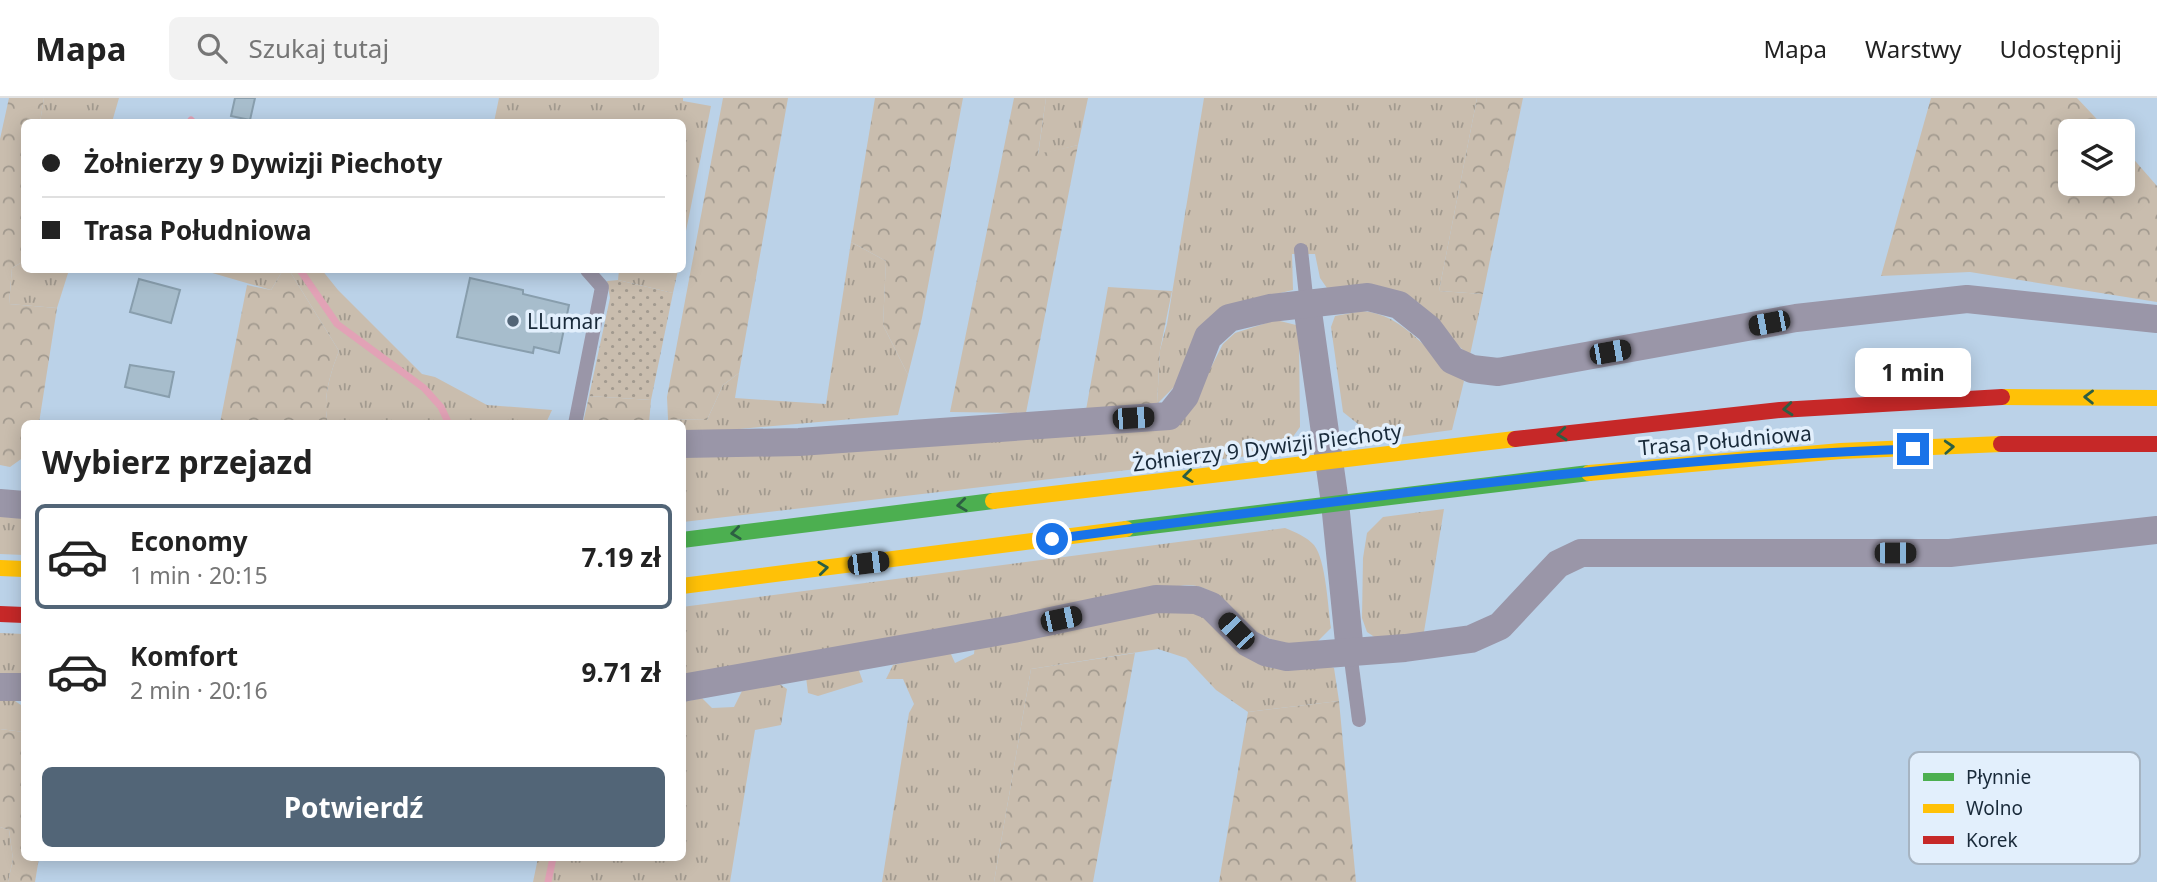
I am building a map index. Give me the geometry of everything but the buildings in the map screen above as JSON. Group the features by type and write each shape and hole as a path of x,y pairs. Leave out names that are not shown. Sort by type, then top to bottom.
{"highway":[{"name":"Żołnierzy 9 Dywizji Piechoty","path":"686,540 1328,460 1856,403 2026,396 2157,398"},
{"name":"Trasa Południowa","path":"1335,503 1466,486 1808,453 2031,443 2157,444"},
{"path":"686,585 1335,503"},
{"path":"0,568 21,569"},
{"path":"0,614 21,615"}],"street":[{"path":"686,444 799,442 1169,416 1185,396 1208,337 1229,318 1270,308 1368,297 1399,305 1429,329 1452,360 1472,369 1497,372 1796,318 1967,299 2157,319"},
{"path":"1307,305 1335,503 1350,652"},
{"path":"0,503 21,505"},
{"path":"686,687 1013,629 1156,599 1196,600 1211,606 1248,643 1265,652 1287,657 1471,639 1500,626 1558,564 1581,553 1950,553 2157,530"},
{"path":"0,687 21,687"}],"lane":[{"path":"1301,250 1307,305"},
{"path":"576,420 602,287 590,273"},
{"path":"0,495 21,496"},
{"path":"1350,652 1359,720"}],"green space":[{"path":"9,98 44,98 40,119 21,119 21,263 12,268 9,304 57,308 39,420 21,420 21,459 10,467 0,465 0,139"},
{"path":"44,98 119,98 113,119 40,119"},
{"path":"499,98 683,98 683,101 711,106 686,231 686,119 495,119"},
{"path":"723,98 788,98 739,373 723,385 707,420 668,419 667,397"},
{"path":"875,98 963,98 922,318 908,375 883,325 886,261 851,242"},
{"path":"1014,98 1046,98 1038,154 1078,145 1026,413 950,412"},
{"path":"1046,98 1088,98 1078,145 1038,155"},
{"path":"1204,98 1477,98 1439,291 1483,294 1470,355 1414,300 1379,290 1329,291 1320,278 1315,254 1292,254 1293,290 1264,297 1157,404 1160,350 1167,324"},
{"path":"1477,98 1523,98 1483,294 1439,291"},
{"path":"1931,98 2077,98 2097,119 2058,119 2058,196 2135,196 2135,161 2157,186 2157,302 1970,272 1881,276"},
{"path":"851,242 886,261 883,325 908,375 898,415 686,434 686,420 668,420 668,419 707,420 723,385 739,373 735,398 826,404"},
{"path":"21,263 21,273 68,273 57,308 9,304 12,268"},
{"path":"212,273 281,273 271,290"},
{"path":"281,273 291,273 339,351 328,387 327,420 221,420 247,285 271,290"},
{"path":"291,273 324,273 422,374 435,377 487,405 552,410 547,420 327,420 328,387 339,351"},
{"path":"619,273 677,273 673,293 618,280"},
{"path":"618,280 673,293 651,400 589,396 610,298 607,281"},
{"path":"1108,287 1172,291 1160,350 1157,404 1086,410"},
{"path":"1362,311 1378,314 1405,328 1464,381 1452,430 1378,440 1343,412 1331,327 1335,316"},
{"path":"1276,320 1296,325 1299,339 1300,427 1282,452 686,522 686,456 1189,410 1223,344 1235,333"},
{"path":"589,396 651,400 649,420 584,420"},
{"path":"1444,509 1423,638 1379,640 1367,632 1362,618 1363,558 1367,533 1383,517"},
{"path":"0,512 21,514 21,555 0,554"},
{"path":"1285,528 1311,542 1318,552 1326,585 1331,628 1315,644 1272,640 1246,624 1207,590 1195,586 1180,586 686,679 686,606"},
{"path":"1175,607 1194,608 1271,668 1321,664 1334,668 1339,701 1248,712 1216,690 1186,658 1158,649 1031,669 994,882 882,882 909,713 914,704 903,679 886,679 893,665 950,652 955,663 974,654 975,644"},
{"path":"0,633 21,634 21,680 0,680"},
{"path":"1135,653 1093,882 994,882 1031,669"},
{"path":"858,668 863,682 818,696 808,693 806,677"},
{"path":"778,683 787,689 781,725 755,730 730,882 533,882 537,861 686,861 686,701 702,698 712,708 734,707 742,691"},
{"path":"0,701 15,701 21,705 21,732 0,729"},
{"path":"1339,701 1356,882 1219,882 1248,712"},
{"path":"0,729 21,732 21,861 38,861 35,882 8,882 13,859 9,830 0,827"},
{"path":"0,827 9,830 13,859 8,882 0,882"}],"waterway":[{"path":"302,273 337,324 424,388 441,407 447,420"},
{"path":"548,882 552,861"}],"traffic: fast":[{"path":"1126,529 1589,473"},
{"path":"686,539 993,501"}],"traffic: slow":[{"path":"2002,397 2157,398"},
{"path":"993,501 1515,439"},
{"path":"1589,473 1841,451 2001,444"},
{"path":"686,585 1126,529"},
{"path":"0,568 21,569"}],"traffic: jam":[{"path":"1515,439 1780,410 2002,397"},
{"path":"2001,444 2157,444"},
{"path":"0,614 21,615"}],"place":[{"name":"LLumar","path":"513,321"}],"route":[{"path":"1052,539 1513,481 1808,453 1913,449"}]}
